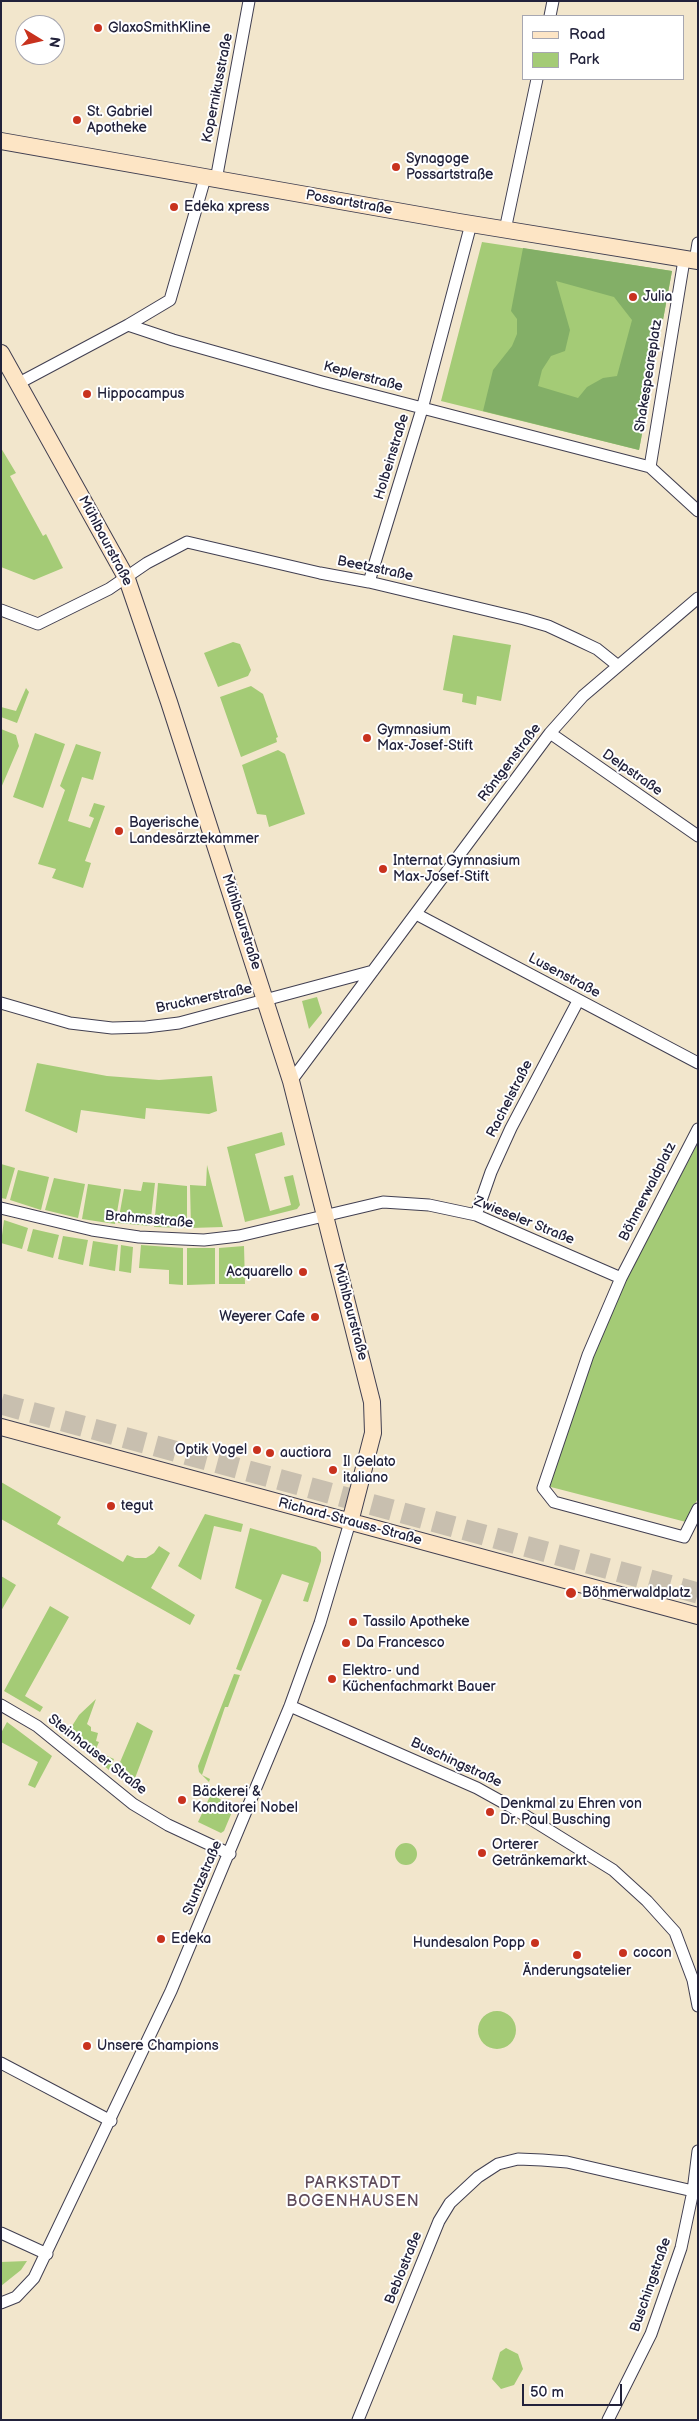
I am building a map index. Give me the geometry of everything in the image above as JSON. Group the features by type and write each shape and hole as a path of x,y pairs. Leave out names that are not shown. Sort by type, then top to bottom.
{"street":[{"name":"Kopernikusstraße","path":"128,325 170,300 210,179 249,1"},
{"path":"550,15 553,1"},
{"path":"505,230 537,80"},
{"name":"Possartstraße","path":"1,141 210,179 692,261"},
{"name":"Holbeinstraße","path":"369,582 422,409 471,224"},
{"name":"Shakespeareplatz","path":"650,467 692,261 698,243"},
{"path":"19,384 128,325"},
{"name":"Keplerstraße","path":"128,325 173,340 422,409 650,467 698,511"},
{"name":"Mühlbaurstraße","path":"1,353 126,579 267,1001 291,1081 372,1402 373,1433 350,1522"},
{"name":"Beetzstraße","path":"1,610 38,624 126,579 147,563 187,542 320,573 369,582 548,626 597,648 617,664"},
{"name":"Röntgenstraße","path":"291,1081 550,733 583,696 617,664 698,598"},
{"name":"Delpstraße","path":"550,733 698,836"},
{"name":"Lusenstraße","path":"416,914 698,1063"},
{"path":"267,1001 373,971"},
{"name":"Brucknerstraße","path":"1,1003 70,1023 112,1028 179,1023 267,1001"},
{"name":"Rachelstraße","path":"476,1215 491,1172 511,1128 578,1001"},
{"name":"Böhmerwaldplatz","path":"698,1129 621,1278 588,1355 542,1488 554,1502 684,1537 698,1509"},
{"name":"Zwieseler Straße","path":"324,1215 383,1202 429,1204 476,1215 621,1278"},
{"name":"Brahmsstraße","path":"1,1208 92,1230 171,1239 239,1236 324,1215"},
{"name":"Richard-Strauss-Straße","path":"1,1427 698,1616"},
{"name":"Stuntzstraße","path":"1,2303 16,2297 34,2278 111,2121 171,1991 230,1854 290,1706 320,1623 350,1522"},
{"name":"Steinhauser Straße","path":"1,1704 37,1726 120,1795 186,1834 230,1854"},
{"name":"Buschingstraße","path":"290,1706 477,1788 613,1870 647,1901 675,1932 693,1980 698,2006"},
{"path":"1,2063 111,2121"},
{"name":"Buschingstraße","path":"608,2420 651,2334 681,2248 693,2190 698,2151"},
{"name":"Beblostraße","path":"358,2420 439,2221 450,2203 478,2177 498,2164 518,2160 542,2160 567,2162 693,2190"},
{"path":"1,2233 47,2254"}],"green space":[{"path":"482,242 672,271 639,450 441,401"},
{"path":"523,248 672,271 639,450 483,411 493,370 512,346 517,334 517,319 511,311","holes":["556,281 614,297 632,320 617,376 603,378 587,387 578,398 538,386 542,370 551,356 565,351 570,330"]},
{"path":"1,448 16,473 10,476 43,536 46,534 63,568 34,580 1,567"},
{"path":"453,635 511,645 501,701 477,696 476,705 462,702 463,694 443,690"},
{"path":"233,642 240,644 251,670 248,676 218,687 204,653"},
{"path":"251,686 263,694 278,737 276,738 277,742 241,757 220,697"},
{"path":"26,688 29,692 17,723 1,717 1,707 16,711"},
{"path":"1,729 16,735 19,746 1,788"},
{"path":"35,733 65,744 43,808 13,797"},
{"path":"76,744 101,752 93,780 82,777 68,821 90,828 94,818 89,816 94,803 105,806 85,861 91,863 83,888 52,878 56,869 38,864 65,790 60,786"},
{"path":"278,750 285,754 305,814 269,827 266,815 257,814 242,765"},
{"path":"317,997 322,1013 309,1029 302,1001"},
{"path":"37,1063 107,1076 159,1080 212,1076 217,1111 209,1114 146,1108 145,1119 81,1110 77,1133 25,1111"},
{"path":"282,1132 285,1145 255,1154 270,1211 291,1205 284,1177 293,1175 300,1205 297,1209 245,1222 227,1147"},
{"path":"698,1143 698,1498 686,1522 547,1486 588,1364 626,1279"},
{"path":"1,1164 15,1168 6,1199 1,1198"},
{"path":"207,1165 223,1227 191,1228 190,1185 206,1186"},
{"path":"18,1170 49,1177 41,1210 10,1200"},
{"path":"54,1178 85,1184 78,1218 45,1210"},
{"path":"143,1182 155,1183 150,1226 118,1223 124,1189 141,1191"},
{"path":"158,1183 187,1186 187,1228 154,1227"},
{"path":"88,1184 121,1189 115,1224 82,1219"},
{"path":"4,1220 28,1228 22,1249 1,1243"},
{"path":"33,1229 59,1235 53,1258 27,1251"},
{"path":"63,1236 88,1240 83,1265 58,1259"},
{"path":"93,1241 118,1245 115,1271 89,1266"},
{"path":"121,1245 133,1247 131,1273 119,1271"},
{"path":"141,1245 183,1248 183,1285 169,1284 169,1270 139,1268"},
{"path":"244,1246 245,1284 219,1284 219,1248"},
{"path":"187,1248 215,1248 215,1284 187,1285"},
{"path":"1,1482 61,1517 57,1524 123,1562 127,1555 135,1558 146,1558 154,1553 159,1546 170,1553 151,1588 195,1615 190,1625 1,1519"},
{"path":"205,1514 243,1524 241,1532 214,1526 201,1580 178,1566"},
{"path":"250,1528 316,1547 321,1552 321,1561 308,1602 303,1601 309,1583 282,1574 241,1671 236,1669 262,1600 235,1588"},
{"path":"1,1576 16,1585 1,1611"},
{"path":"50,1606 69,1617 25,1696 43,1707 40,1712 4,1691"},
{"path":"234,1674 240,1675 228,1707 225,1707 202,1775 199,1772 198,1766"},
{"path":"96,1699 87,1724 91,1727 91,1731 98,1733 96,1741 99,1742 95,1751 114,1759 109,1770 67,1734 79,1715"},
{"path":"7,1722 52,1756 35,1788 28,1785 38,1762 1,1742 1,1733"},
{"path":"137,1722 153,1731 132,1786 115,1774"},
{"path":"211,1794 225,1802 232,1812 224,1831 221,1833 198,1822"},
{"path":"406,1843 414,1846 417,1854 414,1862 406,1865 398,1862 395,1854 398,1846"},
{"path":"497,2011 510,2017 516,2030 510,2043 497,2049 484,2043 478,2030 484,2017"},
{"path":"27,2261 21,2270 1,2286 1,2262"},
{"path":"506,2348 518,2354 523,2369 514,2385 501,2389 492,2379 500,2352"}],"tunnel":[{"path":"1,1404 698,1593"}],"place":[{"name":"GlaxoSmithKline","path":"98,28"},
{"name":"St. Gabriel Apotheke","path":"77,120"},
{"name":"Synagoge Possartstraße","path":"396,167"},
{"name":"Edeka xpress","path":"174,207"},
{"name":"Julia","path":"633,297"},
{"name":"Hippocampus","path":"87,394"},
{"name":"Gymnasium Max-Josef-Stift","path":"367,738"},
{"name":"Bayerische Landesärztekammer","path":"119,831"},
{"name":"Internat Gymnasium Max-Josef-Stift","path":"383,869"},
{"name":"Acquarello","path":"303,1272"},
{"name":"Weyerer Cafe","path":"315,1317"},
{"name":"Optik Vogel","path":"257,1450"},
{"name":"auctiora","path":"270,1453"},
{"name":"Il Gelato italiano","path":"333,1470"},
{"name":"tegut","path":"111,1506"},
{"name":"Böhmerwaldplatz","path":"571,1593"},
{"name":"Tassilo Apotheke","path":"353,1622"},
{"name":"Da Francesco","path":"346,1643"},
{"name":"Elektro- und Küchenfachmarkt Bauer","path":"332,1679"},
{"name":"Bäckerei & Konditorei Nobel","path":"182,1800"},
{"name":"Denkmal zu Ehren von Dr. Paul Busching","path":"490,1812"},
{"name":"Orterer Getränkemarkt","path":"482,1853"},
{"name":"Edeka","path":"161,1939"},
{"name":"Hundesalon Popp","path":"535,1943"},
{"name":"cocon","path":"623,1953"},
{"name":"Änderungsatelier","path":"577,1955"},
{"name":"Unsere Champions","path":"87,2046"}],"district":[{"name":"PARKSTADT BOGENHAUSEN","path":"353,2193"}]}
